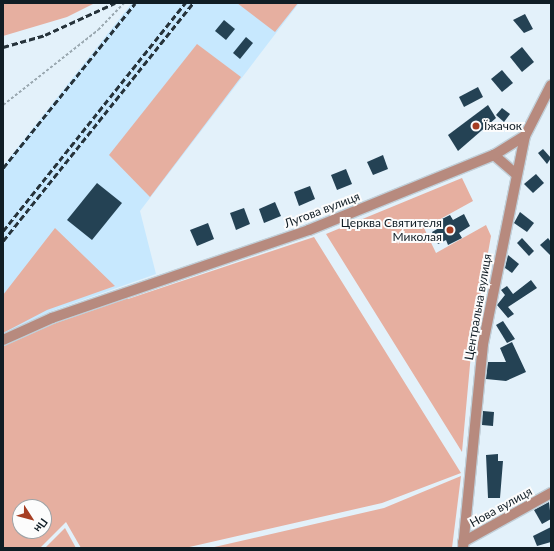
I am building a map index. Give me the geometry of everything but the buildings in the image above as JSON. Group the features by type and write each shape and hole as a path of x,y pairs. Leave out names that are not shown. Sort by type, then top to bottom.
{"street":[{"name":"Центральна вулиця","path":"463,545 483,344 524,136 550,90"},
{"name":"Лугова вулиця","path":"3,340 52,318 309,230 494,155 524,136"},
{"path":"494,155 516,174"},
{"name":"Нова вулиця","path":"463,545 551,493"}],"path":[{"path":"3,105 98,30 124,3"}],"shaded area":[{"path":"3,3 95,3 67,17 3,36"},
{"path":"132,3 299,3 140,211 156,274 49,312 3,336 3,166"},
{"path":"237,3 298,3 275,32"},
{"path":"197,44 241,77 150,197 109,155"},
{"path":"462,178 473,201 424,228 436,253 486,225 491,236 472,343 462,452 326,234"},
{"path":"55,228 115,286 47,310 3,333 3,295"},
{"path":"314,237 461,473 382,503 185,548 81,548 66,522 52,536 52,499 12,499 12,539 49,539 40,548 3,548 3,343 123,296 128,299"},
{"path":"461,476 452,548 210,548 384,508"},
{"path":"65,528 76,548 45,548"}],"railway":[{"path":"3,47 45,35 115,3"},
{"path":"3,168 135,3"},
{"path":"3,231 185,3"},
{"path":"3,241 193,3"}],"place":[{"name":"Їжачок","path":"476,126"},
{"name":"Церква Святителя Миколая","path":"450,230"}]}
